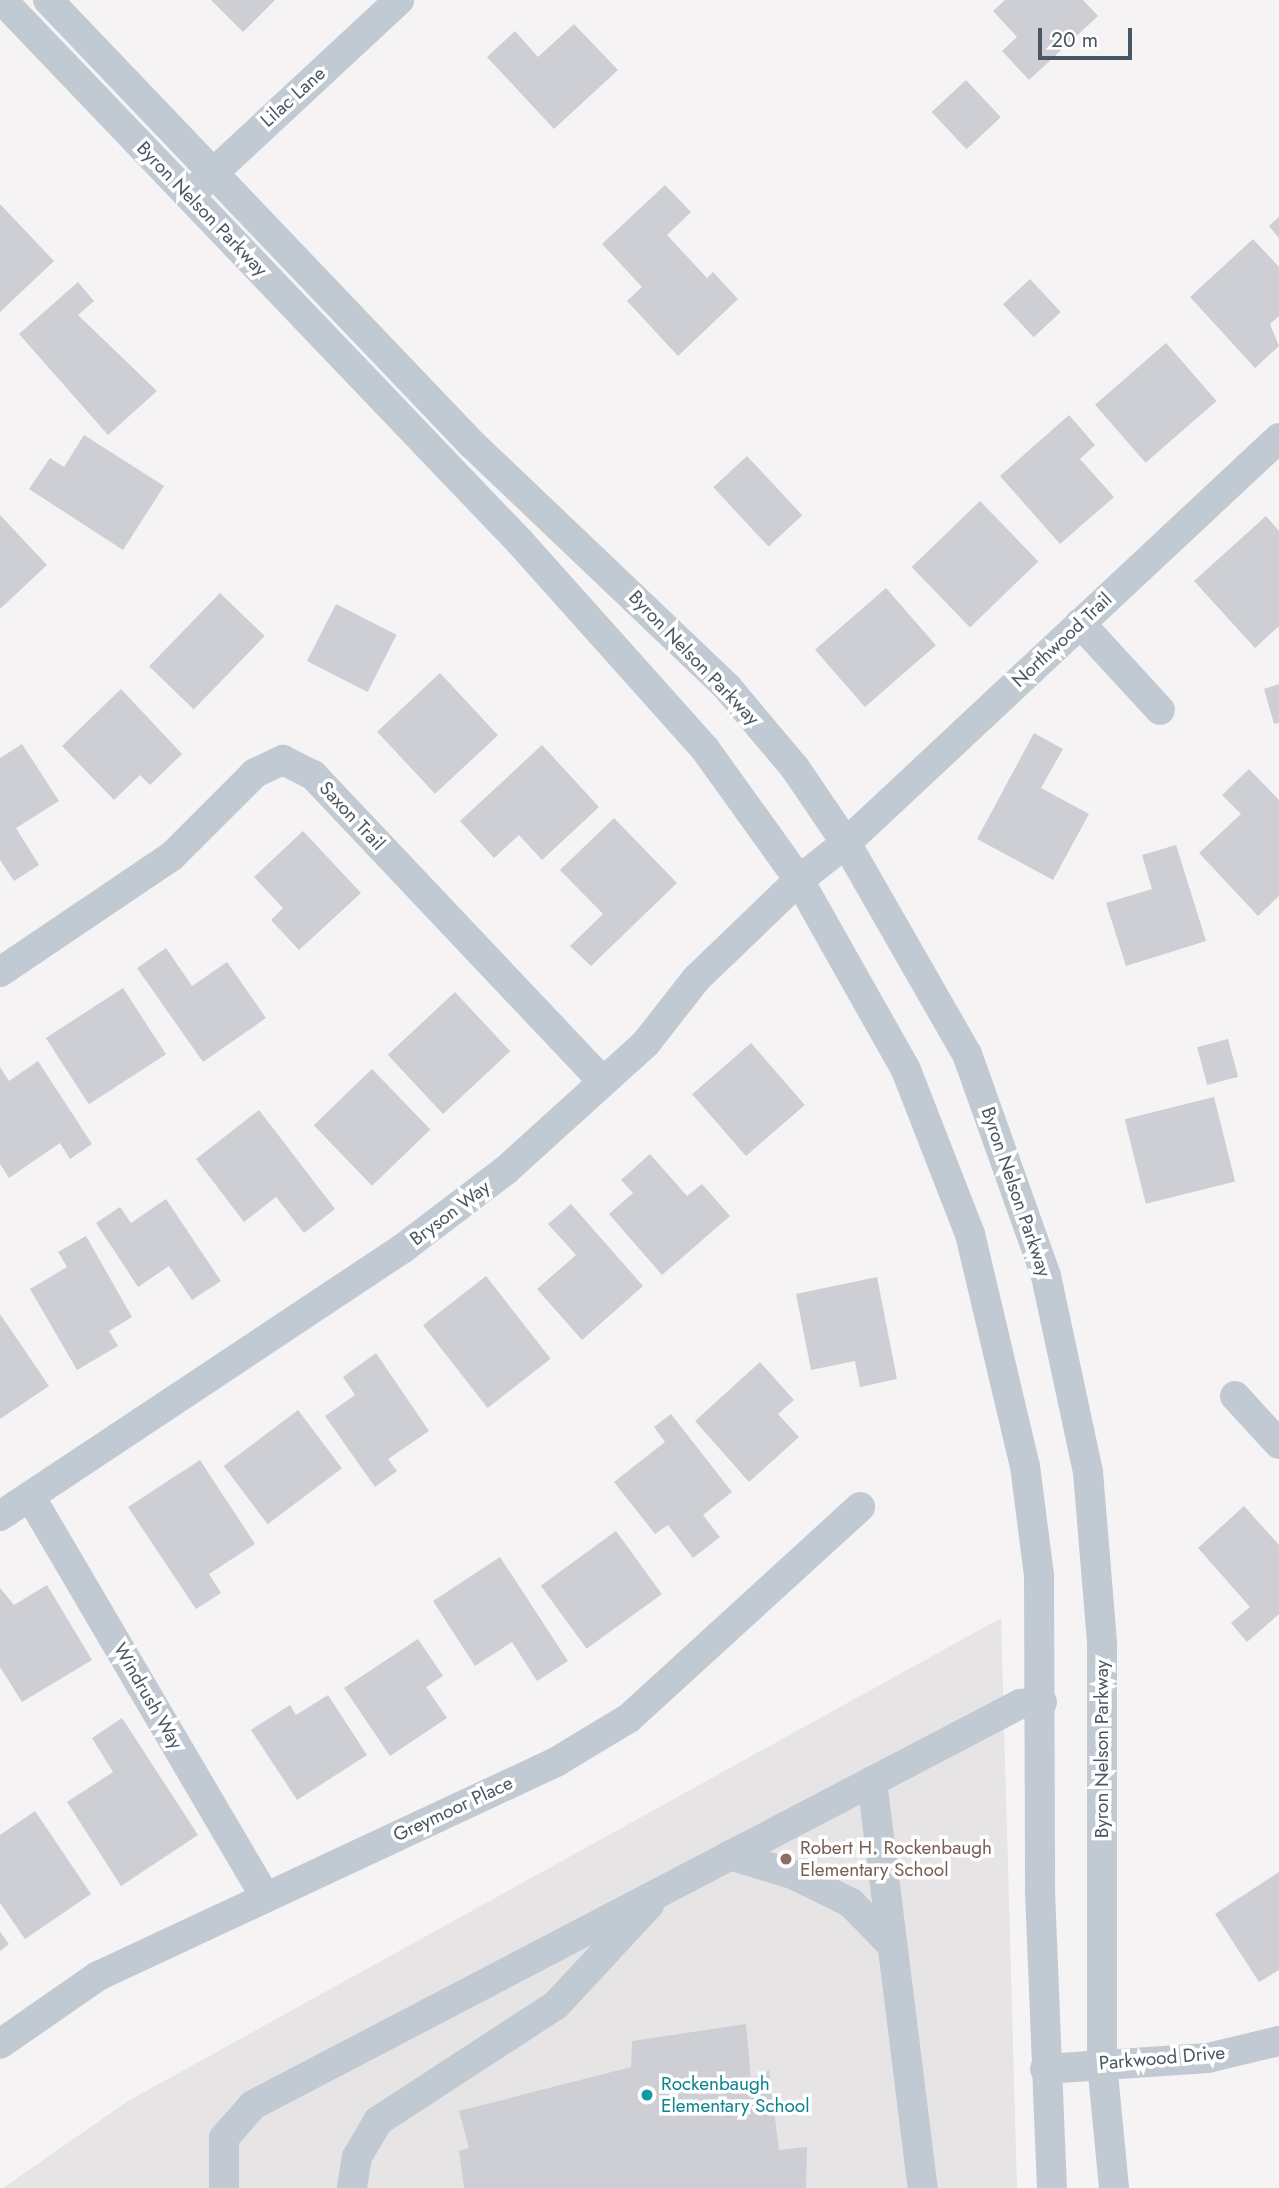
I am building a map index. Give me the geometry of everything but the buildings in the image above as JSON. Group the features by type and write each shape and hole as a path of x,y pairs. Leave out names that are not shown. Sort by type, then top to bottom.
{"street":[{"name":"Byron Nelson Parkway","path":"47,0 199,185 401,418 705,749 799,880 906,1070 970,1234 1026,1466 1039,1576 1045,2069 1052,2188"},
{"name":"Lilac Lane","path":"199,185 399,0"},
{"name":"Byron Nelson Parkway","path":"5,1 425,396 727,687 795,768 846,843 967,1054 1020,1191 1068,1366 1088,1472 1102,1644 1102,2063 1114,2188"},
{"path":"401,418 425,396"},
{"name":"Northwood Trail","path":"846,843 1279,438"},
{"path":"1080,623 1160,710"},
{"name":"Saxon Trail","path":"0,972 172,856 255,773 283,760 313,775 600,1080"},
{"name":"Bryson Way","path":"0,1516 402,1249 506,1170 600,1080 646,1043 696,979 799,880 846,843"},
{"path":"1235,1396 1279,1444"},
{"name":"Windrush Way","path":"30,1496 265,1896"},
{"name":"Greymoor Place","path":"0,2044 98,1976 556,1762 629,1718 860,1507"},
{"path":"224,2188 219,2160 236,2120 663,1890 1020,1704 1042,1702"},
{"path":"872,1781 888,1941 923,2188"},
{"path":"730,1855 794,1875 851,1903 888,1941"},
{"path":"352,2188 357,2157 378,2121 556,2005 663,1890"},
{"name":"Parkwood Drive","path":"1045,2069 1102,2063 1208,2058 1279,2041"}],"shaded area":[{"name":"Robert H. Rockenbaugh Elementary School","path":"1001,1618 1017,2188 3,2188 128,2101"}],"place":[{"name":"Robert H. Rockenbaugh Elementary School","path":"786,1859"},
{"name":"Rockenbaugh Elementary School","path":"647,2095"}]}
